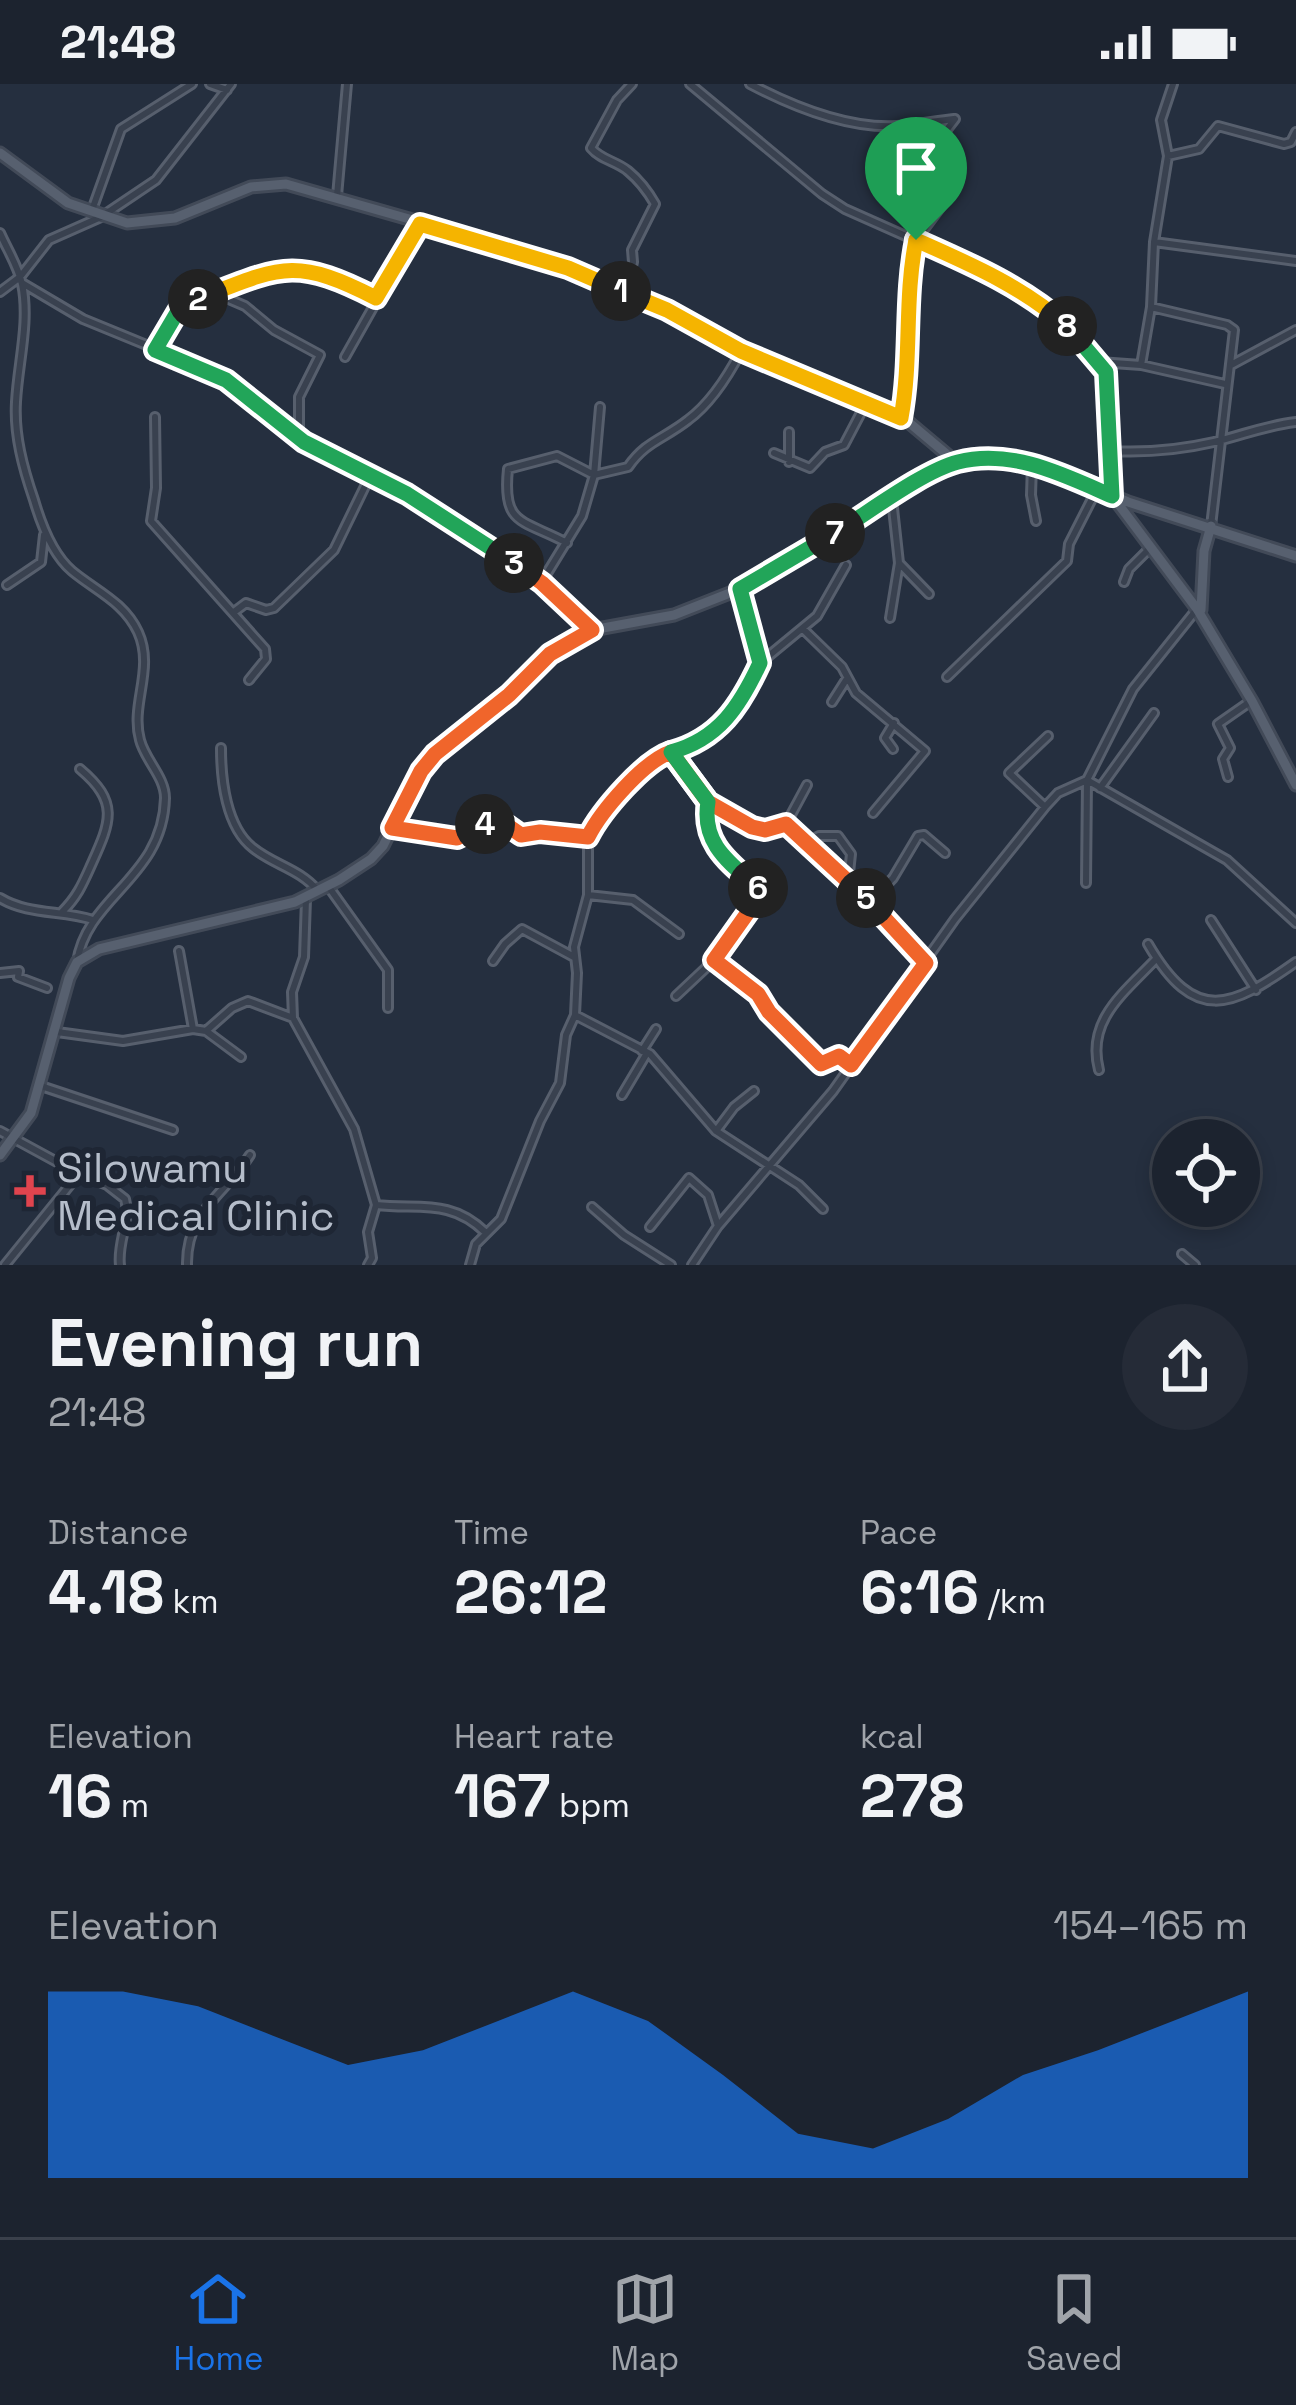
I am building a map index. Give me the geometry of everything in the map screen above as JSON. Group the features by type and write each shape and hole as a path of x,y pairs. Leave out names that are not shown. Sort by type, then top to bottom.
{"main road":[{"path":"0,153 68,203 96,215 151,223 266,185 286,184 568,268 741,351 901,418 926,433 956,462"},
{"path":"0,1155 31,1113 77,962 107,947 307,898 371,860 435,754 509,695 550,654 592,630 660,619 740,589 956,462 994,458 1033,465 1296,556"},
{"path":"1112,496 1197,609 1296,785"},
{"path":"1204,621 1200,603 1211,526"}],"street":[{"path":"96,215 124,125 192,84"},
{"path":"0,292 21,280 49,240 156,180 229,87 210,84"},
{"path":"337,196 347,84"},
{"path":"626,293 632,250 655,203 644,184 626,169 594,155 591,148 617,100 632,84"},
{"path":"690,84 844,209 983,270 1041,302 1099,362 1108,385 1112,496"},
{"path":"750,84 780,99 872,125 955,119 922,158 922,167 950,196 916,240 910,271 908,378 901,418"},
{"path":"1141,365 1168,156 1161,120 1173,84"},
{"path":"1168,156 1199,149 1218,126 1284,144 1296,132"},
{"path":"345,357 420,224"},
{"path":"0,233 21,280 24,305 16,423 23,464 45,529 71,570 114,601 139,634 146,673 139,735 164,791 163,811 148,858 93,920 80,944 77,962"},
{"path":"1154,242 1296,261"},
{"path":"155,350 182,307 284,269 329,274 376,298"},
{"path":"21,280 83,319 206,369 242,390 299,439 425,505 542,583 592,630"},
{"path":"214,292 245,306 274,330 320,355 299,397 299,439"},
{"path":"1151,307 1231,327 1211,526"},
{"path":"1230,365 1296,330"},
{"path":"567,542 507,508 508,469 554,456 594,475 628,467 645,444 693,417 741,351"},
{"path":"1099,362 1141,365 1226,385"},
{"path":"774,453 809,468 825,452 844,445 866,404"},
{"path":"542,583 582,516 594,475 600,407"},
{"path":"155,417 152,521 267,654 249,680"},
{"path":"1111,451 1171,451 1221,441 1256,427 1296,422"},
{"path":"789,432 789,462"},
{"path":"1033,465 1030,495 1036,521"},
{"path":"234,612 246,603 274,608 330,555 370,476"},
{"path":"947,677 1067,561 1096,489"},
{"path":"890,618 899,562 892,499"},
{"path":"7,585 41,562 45,529"},
{"path":"1124,582 1138,558 1153,546"},
{"path":"899,562 929,594"},
{"path":"470,1265 476,1244 501,1219 540,1120 560,1083 566,1035 574,1015 574,957 588,895 588,837 596,822 656,757 705,740 739,704 760,663 817,616 847,565"},
{"path":"740,589 760,663"},
{"path":"1086,884 1087,780 1133,688 1197,609"},
{"path":"803,629 856,693 925,754 873,813"},
{"path":"832,702 848,678"},
{"path":"1228,777 1223,759 1230,748 1218,724 1252,700"},
{"path":"1100,788 1154,713"},
{"path":"893,749 885,738 894,723"},
{"path":"1045,807 1010,773 1048,736"},
{"path":"221,748 224,792 243,838 251,848 323,889 388,970 388,1008"},
{"path":"671,752 708,802 752,827 765,830 786,824 807,785"},
{"path":"62,912 81,893 110,822 102,791 80,769"},
{"path":"1087,780 1221,857 1296,923"},
{"path":"692,1265 718,1226 851,1065 955,919 1045,807 1058,794 1087,780"},
{"path":"676,996 714,960 761,892 717,852 706,818 708,802"},
{"path":"392,828 457,838 483,824 501,821 521,835 588,837"},
{"path":"786,824 870,902 926,963"},
{"path":"870,902 890,881 918,836 924,835 945,853"},
{"path":"806,843 819,836 838,836 851,854 848,882"},
{"path":"588,895 633,900 679,934"},
{"path":"0,898 21,910 62,912 93,920"},
{"path":"307,898 304,957 292,992 293,1018 354,1129 376,1205 368,1232 368,1265"},
{"path":"1210,920 1256,990"},
{"path":"494,961 523,929 574,957"},
{"path":"1148,944 1177,982 1200,999 1234,1000 1296,962"},
{"path":"178,951 193,1029"},
{"path":"1100,1070 1093,1047 1104,1018 1156,959"},
{"path":"714,960 758,994 769,1012 821,1064 839,1056 851,1065"},
{"path":"0,973 19,970 18,976 47,988"},
{"path":"206,1031 248,1001 293,1018"},
{"path":"574,1015 645,1052 716,1131 771,1166 823,1209"},
{"path":"57,1032 134,1041 193,1029 206,1031 241,1057"},
{"path":"622,1095 656,1029"},
{"path":"41,1086 173,1130"},
{"path":"716,1131 754,1091"},
{"path":"0,1131 117,1190 128,1205 120,1265"},
{"path":"188,1265 193,1229 203,1208 250,1154"},
{"path":"5,1265 79,1174"},
{"path":"650,1227 689,1178 708,1195 718,1226"},
{"path":"376,1205 432,1206 465,1216 486,1233"},
{"path":"592,1207 624,1235 671,1265"},
{"path":"1182,1254 1195,1265"}],"place":[{"name":"Silowamu Medical Clinic","path":"30,1191"}],"route":[{"path":"916,240 910,271 908,378 901,418 741,351 667,310 568,268 420,224 376,298 329,274 271,272 182,307 155,350 226,380 304,442 443,516 542,583 592,630 550,654 509,695 435,754 392,828 457,838 483,824 501,821 521,835 558,832 588,837 596,822 656,757 671,752 708,802 752,827 765,830 786,824 870,902 926,963 851,1065 839,1056 821,1064 769,1012 758,994 714,960 761,892 717,852 706,818 708,802 704,797 671,752 705,740 739,704 760,663 740,589 956,462 994,458 1026,463 1112,496 1108,385 1099,362 1041,302 916,240"}]}
